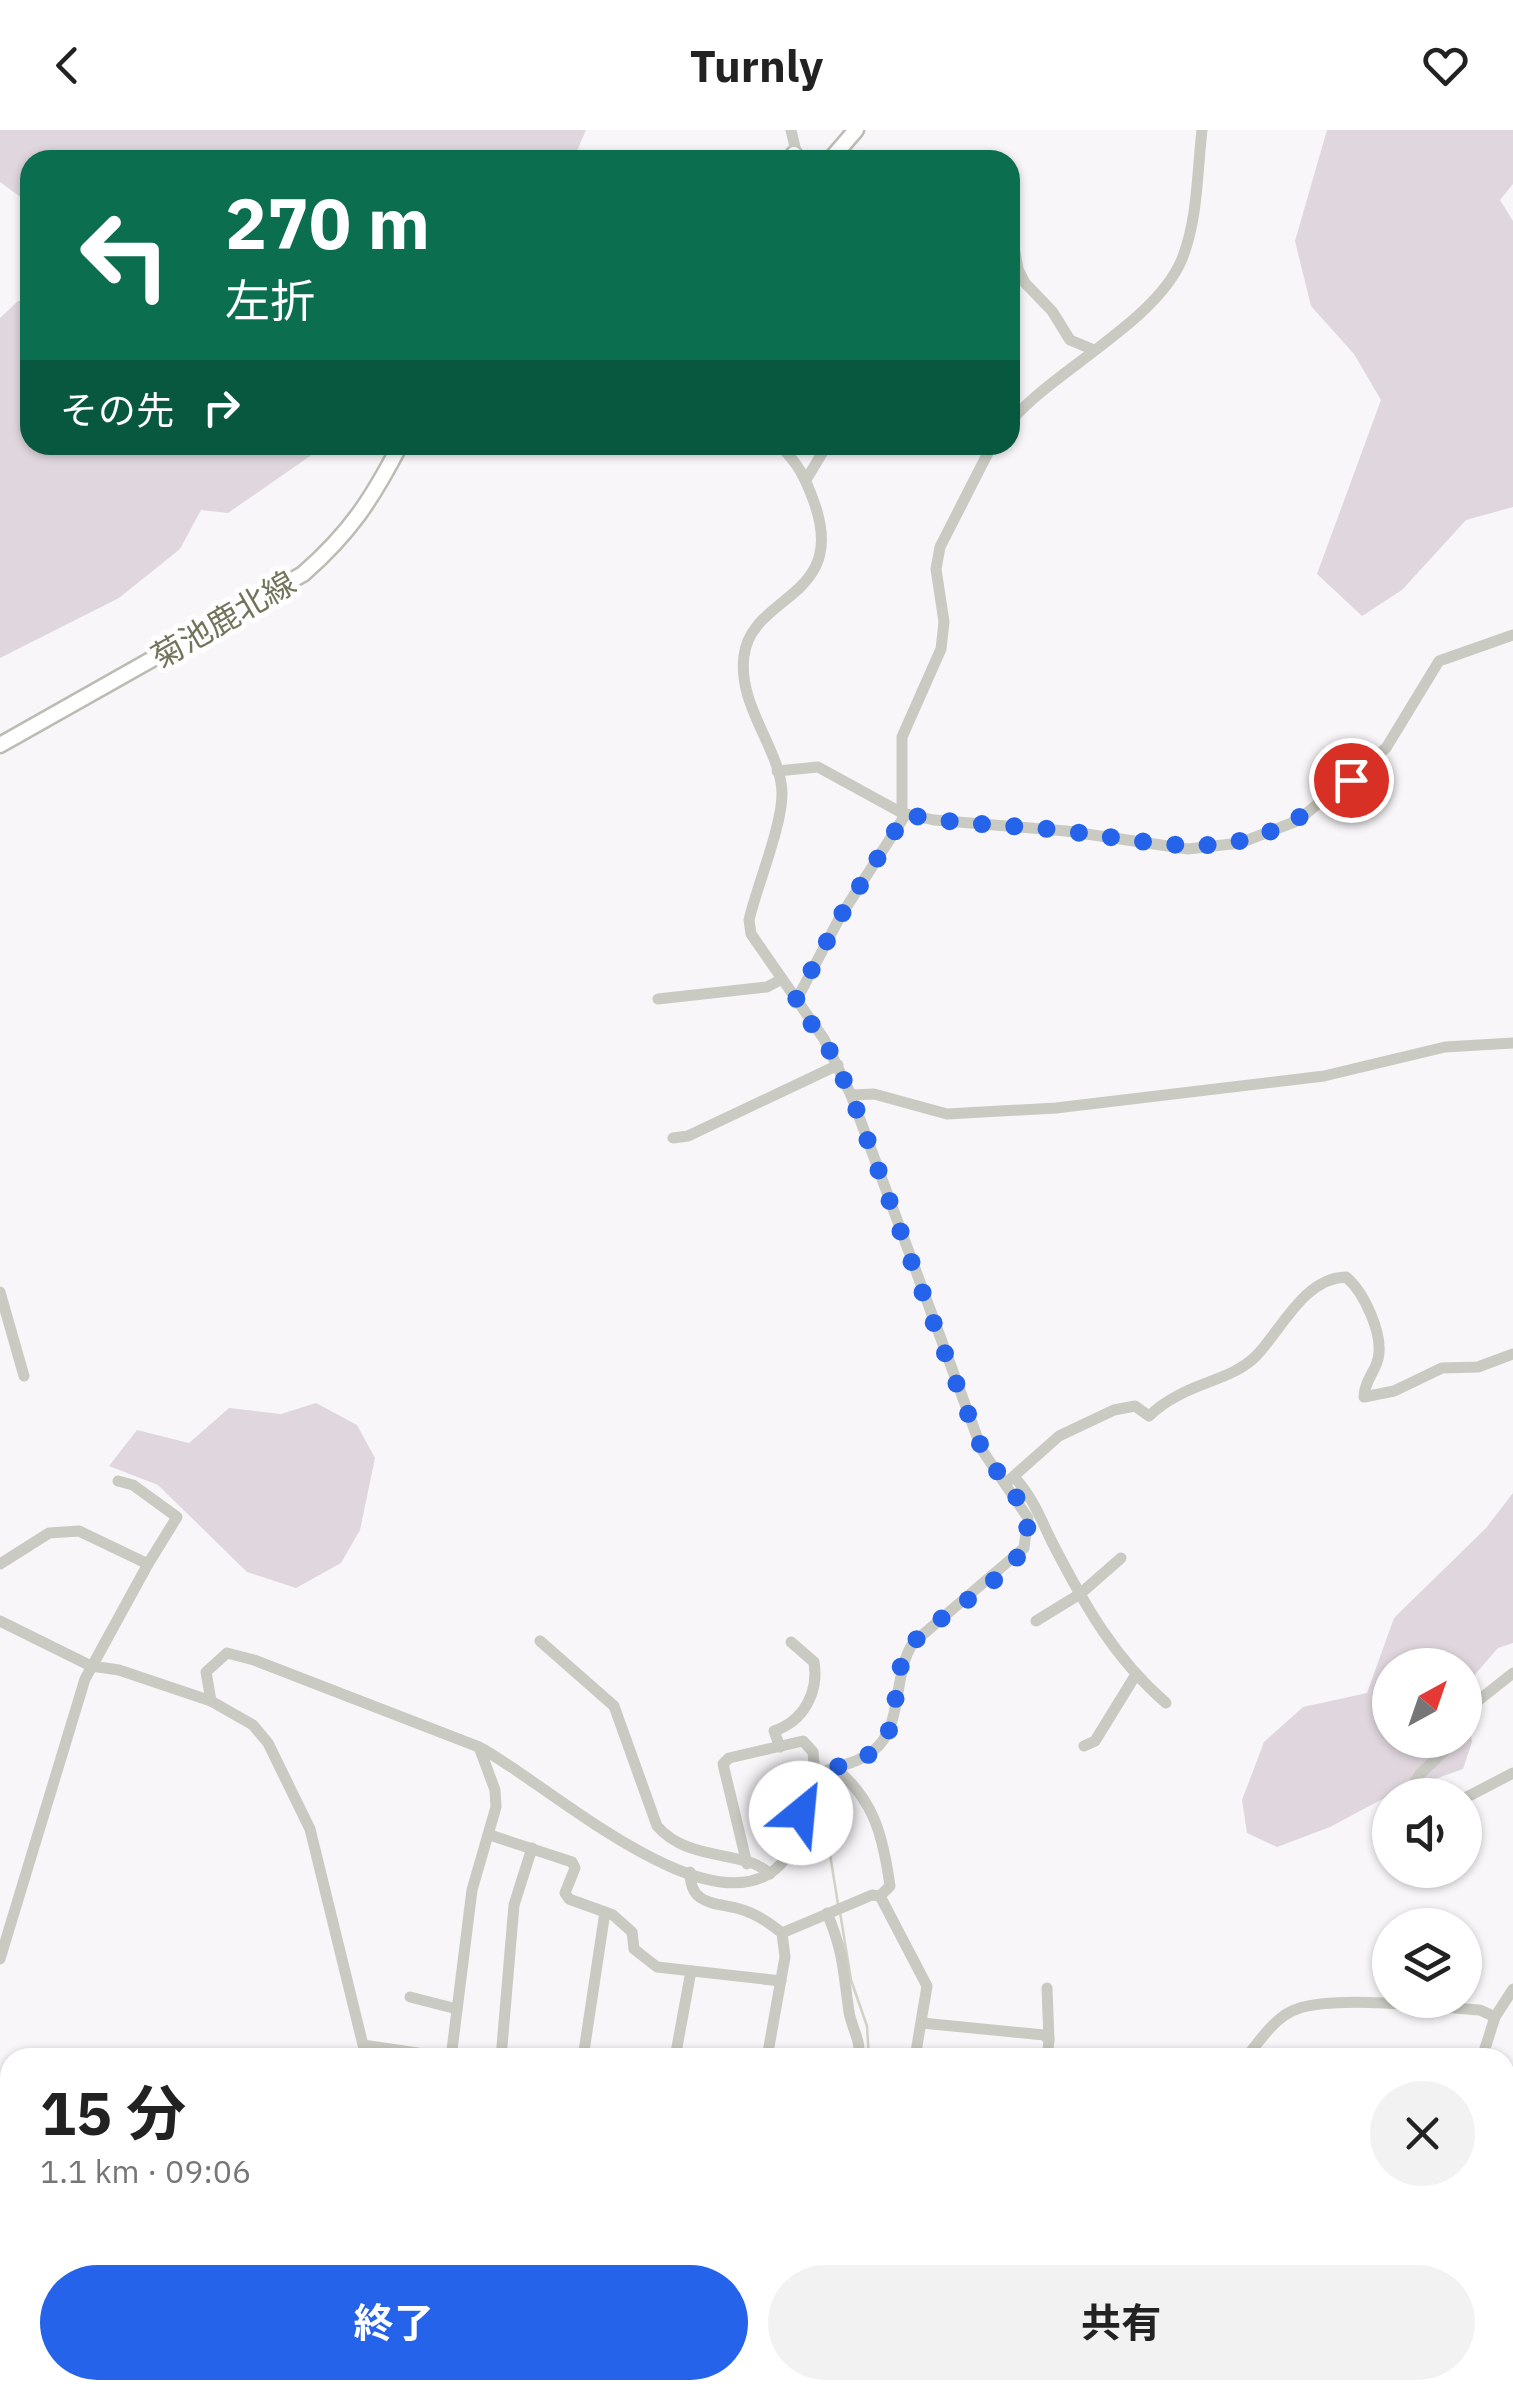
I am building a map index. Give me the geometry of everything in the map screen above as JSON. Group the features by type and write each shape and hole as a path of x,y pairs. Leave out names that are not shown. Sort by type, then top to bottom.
{"main road":[{"path":"839,150 856,130"},
{"name":"菊池鹿北線","path":"0,744 304,574 345,538 395,455"}],"street":[{"path":"1020,413 1129,321 1176,270 1190,231 1202,130"},
{"path":"1020,273 1070,340 1094,350"},
{"path":"790,455 800,464 818,514 817,568 750,634 744,653 746,690 782,794 749,920 751,934 838,1066 851,1095 982,1450 1037,1507 1080,1594 1136,1676 1166,1703"},
{"path":"806,480 820,455"},
{"path":"794,1003 840,917 904,813 902,737 941,649 944,622 936,569 940,546 987,455"},
{"path":"777,771 818,767 904,813 1188,848 1240,843 1296,821 1386,748 1440,660 1513,635"},
{"path":"658,999 767,987 780,980"},
{"path":"851,1095 874,1094 947,1114 1056,1108 1324,1076 1446,1047 1513,1043"},
{"path":"674,1138 688,1136 838,1066"},
{"path":"1010,1480 1059,1436 1114,1410 1135,1406 1149,1416 1176,1393 1248,1362 1309,1293 1334,1277 1346,1276 1358,1286 1374,1325 1380,1356 1364,1397 1394,1391 1442,1368 1478,1368 1513,1354"},
{"path":"0,1292 24,1376"},
{"path":"815,1776 870,1754 883,1742 891,1728 902,1660 913,1643 1024,1548 1028,1518 1010,1480"},
{"path":"0,1959 90,1666 177,1517 134,1485 118,1481"},
{"path":"0,1564 49,1533 80,1531 91,1533 148,1564"},
{"path":"1036,1622 1080,1594 1121,1558"},
{"path":"0,1620 90,1666 119,1670 211,1702 253,1725 279,1758 325,1878 361,2048"},
{"path":"540,1641 614,1706 657,1826 667,1838 762,1866 770,1874"},
{"path":"780,1747 774,1731 790,1726 815,1693 814,1662 791,1642"},
{"path":"211,1702 206,1672 226,1653 479,1747 513,1765 624,1844 690,1872 733,1884 753,1883 770,1874 794,1849 815,1776 813,1752 807,1743 729,1758 723,1764 747,1864"},
{"path":"1482,1698 1513,1673"},
{"path":"1084,1746 1095,1741 1136,1676"},
{"path":"452,2048 472,1890 490,1835 495,1790 479,1747"},
{"path":"1417,1778 1437,1758"},
{"path":"834,1766 857,1785 879,1824 890,1886 880,1896"},
{"path":"1482,1790 1513,1774"},
{"path":"490,1835 572,1862 575,1868 565,1893 569,1899 605,1912 632,1932 634,1949 656,1967 781,1981"},
{"path":"502,2048 514,1905 532,1848"},
{"path":"690,1872 693,1892 702,1901 742,1910 782,1933"},
{"path":"782,1933 872,1895 880,1896"},
{"path":"880,1896 926,1986 916,2048"},
{"path":"585,2048 605,1912"},
{"path":"827,1913 844,1954 849,2016 860,2048"},
{"path":"769,2048 785,1957 782,1933"},
{"path":"677,2048 691,1971"},
{"path":"1046,1988 1048,2048"},
{"path":"1485,2048 1495,2016 1513,1989"},
{"path":"410,1997 457,2009"},
{"path":"1255,2048 1284,2016 1298,2008 1358,2004 1480,2010 1495,2016"},
{"path":"922,2024 1044,2035 1048,2040"}],"shaded area":[{"path":"0,130 586,130 577,150 20,150 20,197 0,182"},
{"path":"1327,130 1513,130 1513,184 1500,200 1513,221 1513,507 1466,520 1402,590 1362,616 1317,574 1381,400 1354,354 1311,306 1295,241"},
{"path":"18,301 20,455 312,455 228,513 201,510 180,549 119,598 0,658 0,318"},
{"path":"316,1403 357,1425 375,1458 360,1530 341,1563 296,1588 247,1572 158,1485 109,1466 137,1430 189,1443 229,1408 281,1414"},
{"path":"1513,1493 1513,1643 1498,1648 1482,1666 1482,1648 1383,1648 1394,1618 1486,1528"},
{"path":"1372,1679 1372,1758 1467,1758 1463,1769 1438,1778 1372,1778 1372,1805 1330,1827 1277,1847 1247,1833 1242,1800 1264,1742 1303,1707 1367,1693"}],"waterway":[{"path":"824,1817 838,1904"},
{"path":"840,1912 851,1980 867,2026 868,2048"}],"route":[{"path":"801,1813 815,1776 870,1754 883,1742 891,1728 902,1660 913,1643 1024,1548 1028,1518 982,1450 851,1095 824,1039 794,1003 805,990 840,917 906,814 1188,848 1240,843 1274,831 1322,804 1351,780"}]}
